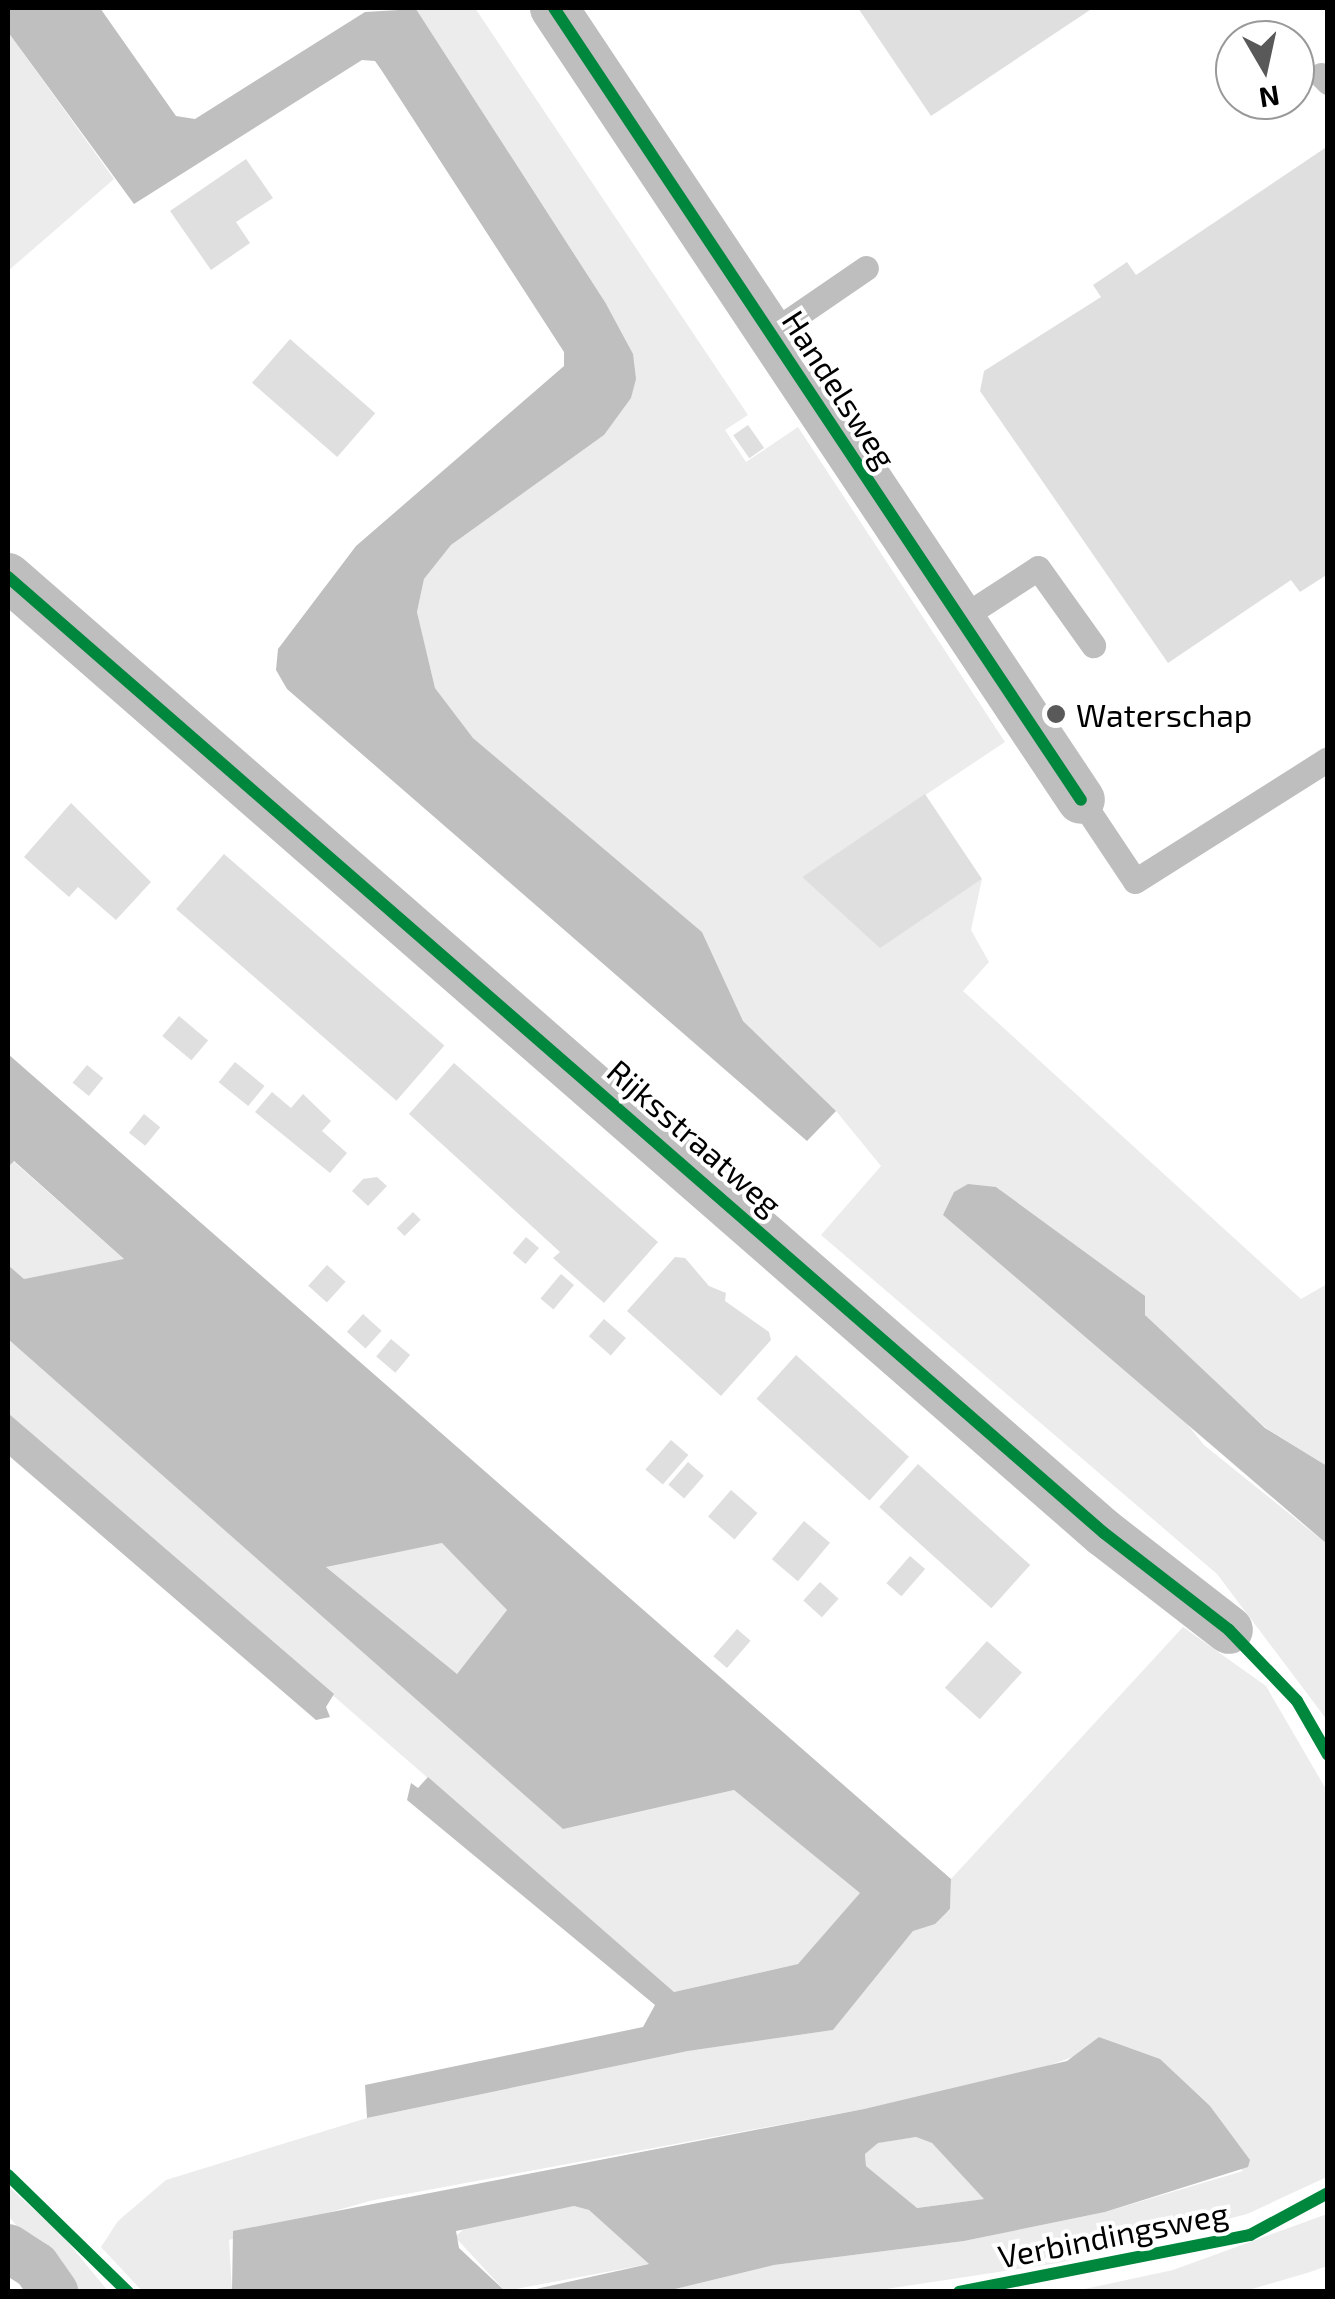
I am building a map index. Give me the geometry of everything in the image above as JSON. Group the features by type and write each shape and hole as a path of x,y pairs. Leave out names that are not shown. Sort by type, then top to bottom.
{"street":[{"name":"Handelsweg","path":"554,8 1081,800"},
{"name":"Rijksstraatweg","path":"8,577 1104,1533 1228,1630"},
{"path":"8,2248 36,2266 54,2292"}],"lane":[{"path":"771,333 866,268"},
{"path":"958,620 1038,568 1093,644"},
{"path":"1081,800 1134,881 1328,758"}],"shaded area":[{"path":"8,8 100,8 176,116 195,119 365,12 416,9 605,302 633,354 636,379 631,398 604,435 451,545 424,579 417,612 435,688 473,738 702,932 743,1021 836,1111 807,1141 287,689 276,670 278,649 356,546 564,366 564,352 375,61 362,60 134,204 8,32"},
{"path":"475,8 748,415 725,430 746,462 798,427 1005,742 802,877 880,947 982,879 971,930 989,962 963,991 1301,1299 1327,1284 1327,1466 1266,1428 997,1187 1204,1445 1327,1544 1327,1720 1217,1574 821,1235 881,1166 836,1111 743,1021 702,932 473,738 435,688 417,612 424,579 451,545 604,435 605,302 416,9"},
{"path":"8,32 114,179 8,271"},
{"path":"8,1054 951,1879 950,1909 935,1924 913,1931 833,2030 688,2051 367,2118 365,2085 643,2027 655,2005 407,1800 411,1783 418,1788 428,1777 674,1992 798,1964 860,1893 734,1790 563,1829 8,1339 8,1265 24,1279 124,1259 14,1161 8,1167","holes":["442,1543 507,1610 457,1674 326,1567"]},
{"path":"13,1161 125,1260 24,1279 8,1265 8,1167"},
{"path":"968,1184 996,1187 1145,1296 1145,1315 1265,1428 1327,1466 1327,1544 943,1215 954,1192"},
{"path":"8,1339 562,1828 734,1790 861,1893 798,1964 674,1992 8,1413"},
{"path":"8,1413 334,1694 326,1707 330,1717 316,1720 8,1455"},
{"path":"442,1543 507,1610 457,1674 325,1566"},
{"path":"1183,1627 1266,1686 1327,1791 1327,2177 1247,2214 1058,2263 873,2291 667,2291 774,2265 964,2241 1105,2212 1243,2171 1113,2042 1099,2037 1081,2054 1036,2070 864,2109 374,2200 229,2240 232,2291 142,2291 101,2247 118,2221 166,2180 367,2118 688,2051 833,2030 913,1931 950,1910 951,1879"},
{"path":"1099,2037 1160,2059 1210,2106 1250,2160 1248,2167 1105,2212 964,2241 774,2265 667,2291 527,2291 649,2264 589,2210 574,2206 456,2231 459,2248 505,2291 232,2291 233,2231 864,2109 1067,2061","holes":["916,2137 932,2143 984,2199 917,2208 866,2166 865,2154 878,2143"]},
{"path":"916,2137 932,2143 985,2199 916,2208 866,2166 865,2154 878,2142"},
{"path":"8,2186 62,2235 108,2291 77,2291 8,2216"},
{"path":"574,2206 589,2210 649,2264 505,2291 455,2237 468,2225"},
{"path":"1327,2214 1327,2266 1307,2273 1245,2291 1075,2291 1173,2270"}],"building":[{"path":"858,8 1093,8 931,116"},
{"path":"1328,146 1328,574 1300,592 1291,580 1168,663 980,391 984,371 1101,297 1093,285 1127,262 1136,275"},
{"path":"246,159 273,198 236,222 250,243 211,270 170,211"},
{"path":"290,339 375,413 337,457 252,383"},
{"path":"748,425 764,448 749,458 733,435"},
{"path":"925,794 982,879 880,948 802,877"},
{"path":"71,803 151,882 116,920 78,887 69,897 24,857"},
{"path":"224,854 444,1046 396,1101 176,909"},
{"path":"179,1016 208,1040 191,1060 162,1036"},
{"path":"235,1062 265,1086 248,1106 219,1082"},
{"path":"454,1063 658,1242 604,1303 553,1258 560,1252 409,1114"},
{"path":"87,1065 103,1078 89,1096 73,1083"},
{"path":"272,1092 291,1108 303,1094 331,1121 322,1131 347,1153 330,1173 255,1112"},
{"path":"144,1114 160,1127 145,1146 129,1133"},
{"path":"377,1177 387,1186 368,1206 352,1191 363,1179"},
{"path":"413,1212 421,1220 405,1236 397,1228"},
{"path":"526,1237 539,1248 526,1264 513,1253"},
{"path":"675,1257 685,1258 709,1286 726,1293 725,1301 769,1332 771,1340 721,1396 627,1311"},
{"path":"327,1265 346,1282 327,1303 308,1286"},
{"path":"561,1274 574,1285 553,1309 540,1299"},
{"path":"363,1314 382,1331 366,1349 347,1332"},
{"path":"604,1319 626,1338 611,1355 589,1336"},
{"path":"391,1339 410,1355 395,1373 376,1357"},
{"path":"796,1355 909,1457 869,1501 757,1399"},
{"path":"671,1440 688,1455 663,1485 645,1469"},
{"path":"688,1462 704,1476 684,1498 668,1485"},
{"path":"918,1464 1030,1565 991,1608 879,1507"},
{"path":"731,1490 757,1513 734,1539 708,1516"},
{"path":"804,1521 830,1543 798,1581 772,1559"},
{"path":"910,1556 925,1569 901,1596 886,1583"},
{"path":"820,1582 839,1599 822,1617 803,1601"},
{"path":"737,1629 751,1641 727,1668 713,1656"},
{"path":"987,1641 1022,1672 980,1719 945,1688"}],"cycle path":[{"path":"554,8 1081,800"},
{"path":"8,577 1104,1533 1229,1630 1297,1701 1328,1755"},
{"path":"8,2175 128,2292"},
{"name":"Verbindingsweg","path":"959,2292 1250,2235 1328,2193"}],"place":[{"name":"Waterschap","path":"1056,714"}]}
